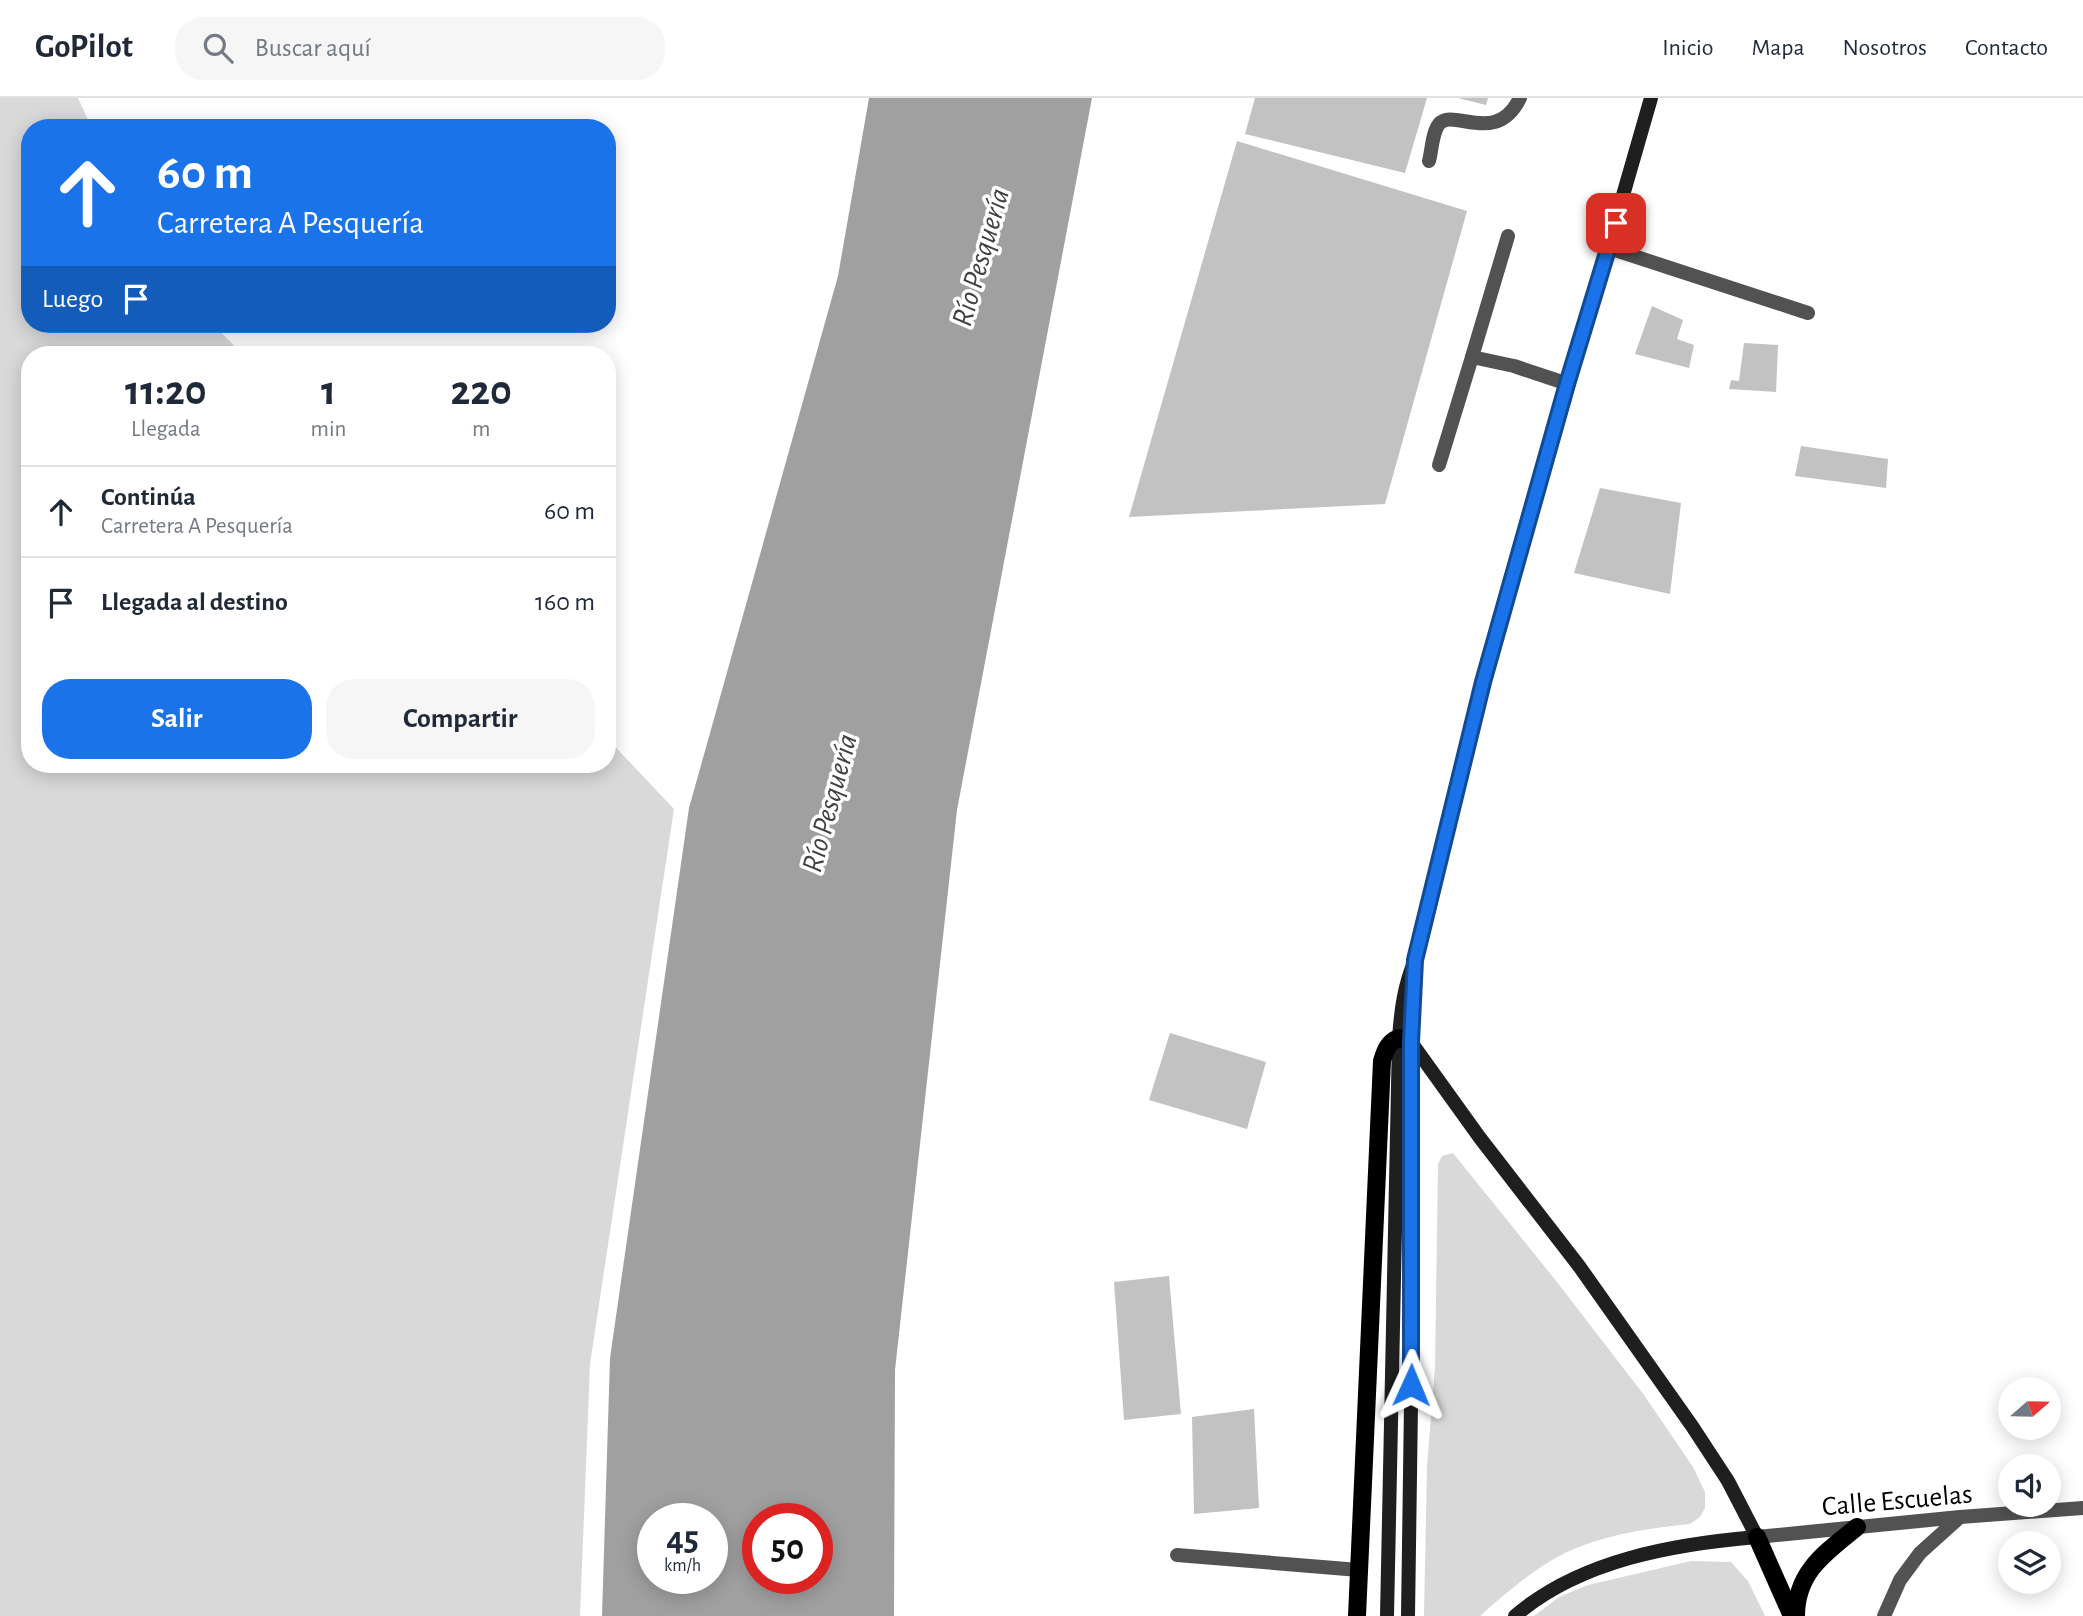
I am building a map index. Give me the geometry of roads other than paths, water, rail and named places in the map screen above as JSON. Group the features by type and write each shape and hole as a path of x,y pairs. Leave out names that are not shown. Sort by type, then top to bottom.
{"main road":[{"path":"1387,1616 1405,1040 1415,960 1483,682 1651,98"},
{"path":"1405,1040 1412,1334 1408,1616"},
{"path":"1405,1040 1579,1266 1692,1426 1728,1481 1758,1537 1794,1616"},
{"path":"1357,1616 1382,1061 1388,1045 1405,1040"},
{"path":"1794,1616 1796,1598 1808,1572 1831,1548 1857,1527"},
{"path":"1515,1616 1541,1596 1617,1562 1696,1542 1758,1537"}],"street":[{"path":"1429,161 1437,127 1443,120 1475,124 1494,122 1505,118 1514,110 1520,98"},
{"path":"1440,465 1508,236"},
{"path":"1609,248 1808,313"},
{"path":"1472,357 1514,366 1567,384"},
{"name":"Calle Escuelas","path":"1758,1537 2083,1508"},
{"path":"1884,1616 1900,1580 1920,1553 1961,1517"},
{"path":"1177,1555 1359,1570"}],"water":[{"name":"Río Pesquería","path":"869,98 1092,98 957,810 895,1370 894,1616 602,1616 610,1358 689,808 838,276"}]}
